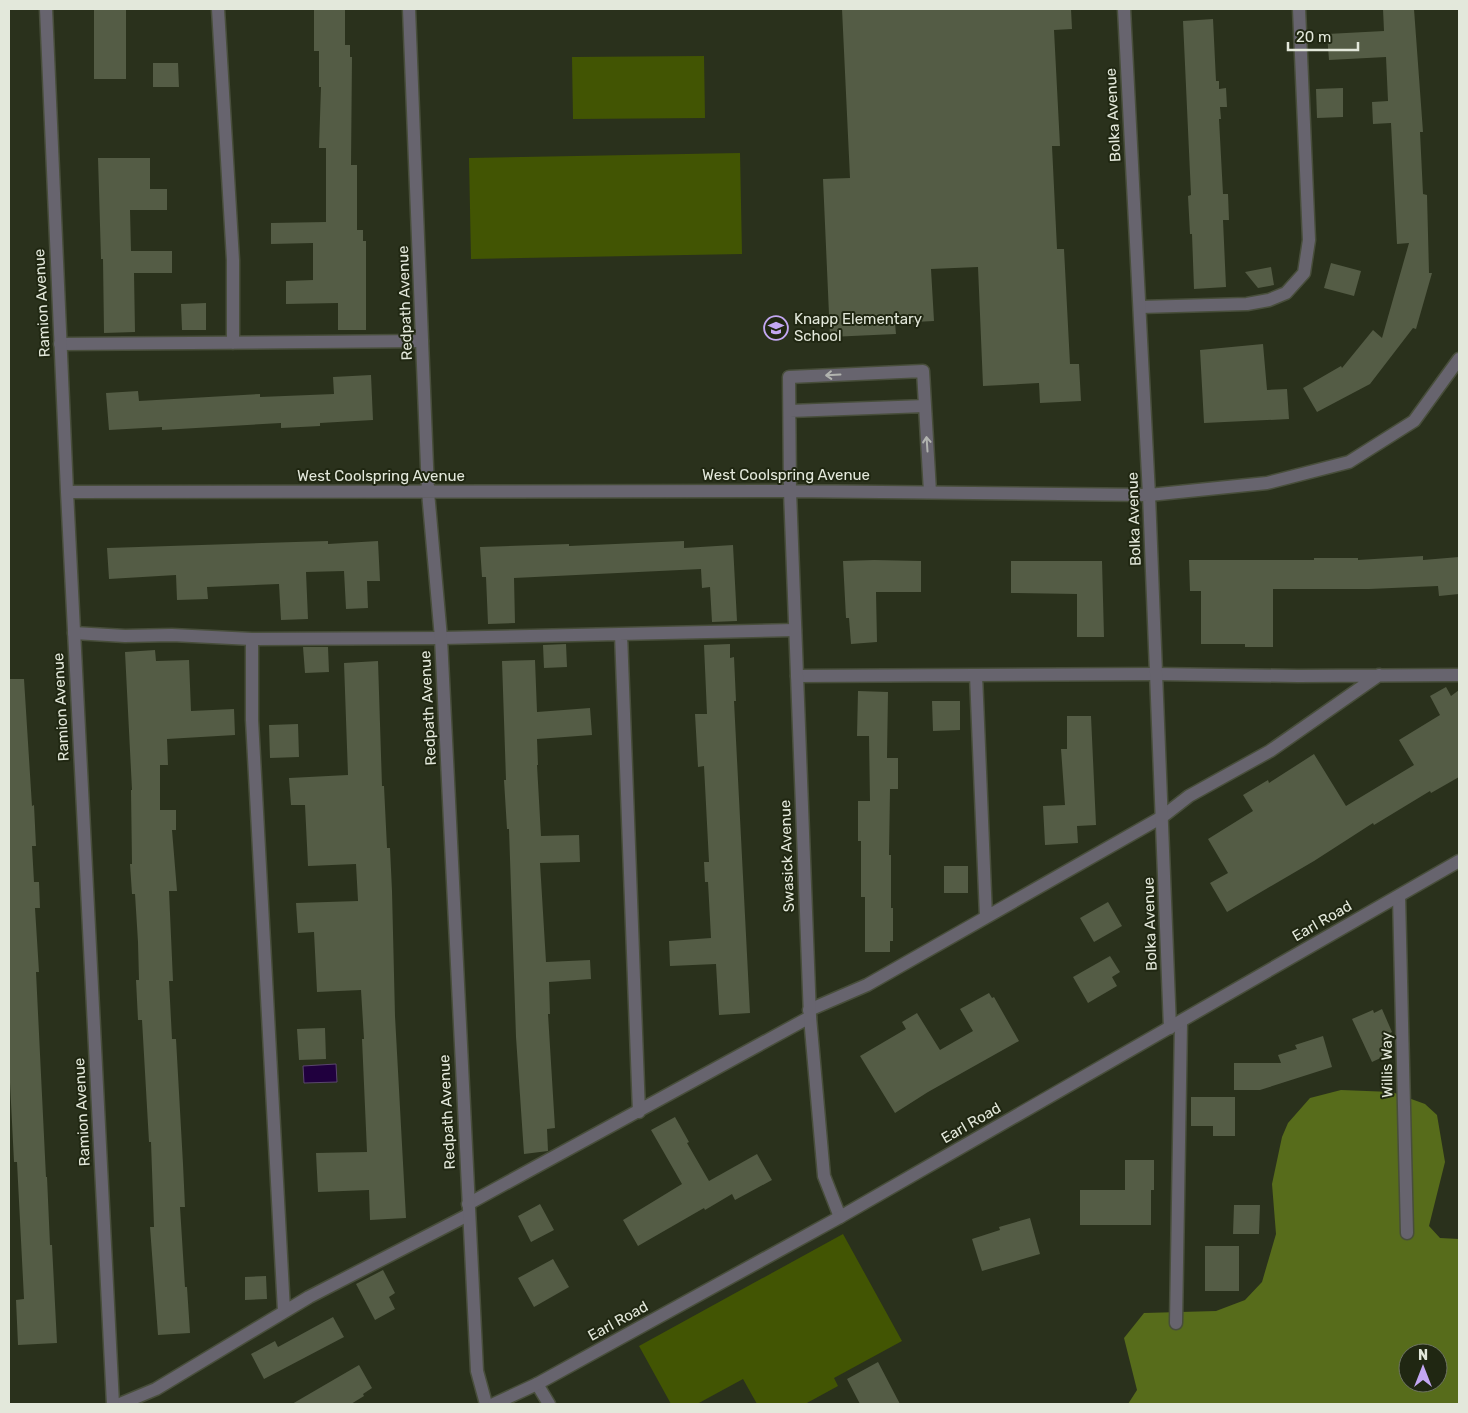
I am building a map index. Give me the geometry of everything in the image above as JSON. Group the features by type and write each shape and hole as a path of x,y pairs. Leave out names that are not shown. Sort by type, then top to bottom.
{"street":[{"name":"Ramion Avenue","path":"46,9 67,492 113,1404"},
{"path":"218,9 232,260 233,342"},
{"name":"Redpath Avenue","path":"409,9 428,492 441,638 477,1371 486,1404"},
{"name":"Bolka Avenue","path":"1124,9 1150,495 1162,817 1176,1025 1176,1324"},
{"path":"1140,307 1247,304 1269,300 1286,293 1304,273 1309,240 1299,9"},
{"path":"60,344 422,341"},
{"name":"West Coolspring Avenue","path":"67,492 790,491 1150,495 1267,483 1349,462 1414,422 1459,359"},
{"name":"Swasick Avenue","path":"840,1217 824,1176 809,1013 790,491 789,376 923,371 925,406"},
{"path":"790,411 925,406 930,492"},
{"path":"74,633 252,639 441,638 795,630"},
{"path":"620,634 639,1112"},
{"path":"252,639 252,720 284,1311"},
{"path":"976,675 986,917"},
{"path":"120,1404 156,1389 309,1296 468,1210 809,1013 867,985 1162,817 1189,796 1270,751 1379,675"},
{"path":"797,676 1459,675"},
{"name":"Earl Road","path":"494,1404 537,1384 840,1217 1459,861"},
{"name":"Willis Way","path":"1399,896 1407,1233"},
{"path":"537,1384 549,1404"}],"green space":[{"path":"704,56 705,118 573,119 572,57"},
{"path":"740,153 742,254 471,259 469,158"},
{"path":"1341,1090 1392,1092 1425,1104 1437,1115 1445,1162 1429,1226 1440,1238 1459,1239 1459,1404 1128,1404 1137,1390 1124,1338 1144,1313 1216,1311 1245,1300 1262,1282 1276,1234 1272,1184 1282,1137 1288,1123 1310,1098"},
{"path":"843,1234 902,1341 834,1378 838,1386 805,1404 757,1404 743,1379 697,1404 671,1404 639,1346"}],"shaded area":[{"path":"336,1064 337,1082 304,1083 303,1066"}],"building":[{"path":"94,9 126,9 126,79 94,79"},
{"path":"314,9 345,9 345,45 350,45 350,57 352,57 351,165 357,165 357,230 363,230 363,241 366,241 366,330 338,330 338,303 286,304 286,281 313,280 313,243 271,244 271,223 326,222 326,148 319,148 321,87 319,87 319,51 314,51"},
{"path":"842,9 1071,9 1072,29 1054,30 1060,146 1052,146 1057,249 1064,249 1070,364 1079,364 1081,401 1040,403 1039,383 983,386 978,267 931,269 934,321 895,323 896,334 830,337 823,179 850,178"},
{"path":"1383,9 1414,9 1423,132 1420,132 1423,194 1427,195 1429,273 1432,273 1416,329 1413,328 1370,384 1317,412 1303,388 1341,366 1342,368 1373,330 1382,338 1409,243 1397,244 1391,123 1373,124 1372,102 1388,101 1386,57 1329,60 1327,34 1384,31"},
{"path":"1213,19 1216,81 1219,81 1219,89 1226,88 1227,107 1220,107 1221,119 1219,119 1223,194 1228,194 1229,220 1223,220 1226,287 1194,289 1192,234 1190,234 1188,196 1191,195 1183,21"},
{"path":"153,63 178,63 179,87 153,87"},
{"path":"1343,88 1343,117 1317,118 1316,89"},
{"path":"98,158 150,158 150,189 167,189 167,210 130,210 131,251 172,251 172,273 134,273 135,332 104,333 103,259 101,259"},
{"path":"1331,263 1361,271 1354,296 1324,288"},
{"path":"1271,267 1274,285 1258,288 1245,272"},
{"path":"206,303 206,330 182,330 181,304"},
{"path":"1263,344 1267,390 1287,389 1289,419 1204,423 1200,350"},
{"path":"371,375 373,420 320,423 320,426 281,428 281,423 162,430 162,427 109,430 106,393 138,391 139,401 260,394 260,397 334,394 333,377"},
{"path":"328,541 328,544 378,541 380,581 367,581 368,608 346,609 344,571 306,572 308,619 281,620 279,584 207,587 208,599 177,600 176,575 109,579 107,548"},
{"path":"684,541 684,548 733,545 737,621 712,622 710,587 702,588 701,569 514,578 515,623 488,624 486,577 482,577 480,547 569,544 569,546"},
{"path":"1423,556 1423,560 1459,557 1459,594 1439,596 1438,586 1369,589 1273,589 1273,647 1245,647 1245,644 1201,644 1201,591 1190,591 1189,560 1358,558 1358,560"},
{"path":"843,561 921,561 921,592 876,592 877,642 851,644 849,618 846,618"},
{"path":"1011,561 1102,561 1104,637 1077,637 1077,594 1011,593"},
{"path":"566,644 567,667 544,668 543,645"},
{"path":"730,644 730,658 734,657 736,701 734,701 750,1013 719,1015 716,964 670,966 669,941 711,938 708,882 705,882 704,862 709,862 704,766 698,767 695,714 707,714 704,645"},
{"path":"303,647 328,647 329,672 305,673"},
{"path":"155,650 156,661 189,660 191,711 234,709 235,735 167,739 168,765 160,765 160,810 176,810 176,830 172,830 177,891 169,891 173,981 169,981 172,1039 176,1039 185,1207 180,1207 190,1333 158,1335 150,1227 154,1227 151,1142 149,1142 142,1020 138,1020 136,980 139,980 138,942 135,894 132,894 130,864 132,864 132,790 125,652"},
{"path":"535,660 537,712 590,708 592,735 537,739 537,765 541,836 579,835 580,862 540,863 546,962 590,960 591,979 549,982 550,1014 548,1014 555,1128 547,1129 548,1151 524,1154 516,1037 509,829 507,829 504,780 506,780 502,661"},
{"path":"378,661 382,786 384,786 387,848 390,848 395,1016 406,1218 370,1220 369,1190 318,1192 316,1153 367,1152 361,990 317,992 314,932 298,933 296,903 358,901 356,864 308,866 305,805 291,805 289,778 348,775 344,663"},
{"path":"9,679 24,679 32,806 34,805 36,846 32,846 34,882 39,882 40,908 35,908 39,972 36,972 46,1177 57,1343 18,1345 16,1300 24,1299 17,1162 14,1162 9,1063"},
{"path":"1446,687 1451,696 1459,690 1459,777 1431,793 1430,791 1374,825 1373,823 1314,861 1227,912 1210,883 1228,873 1208,839 1253,811 1243,795 1268,780 1269,783 1314,754 1346,806 1414,765 1399,740 1440,715 1430,696"},
{"path":"858,691 888,692 887,758 898,758 898,789 890,789 889,855 891,855 893,941 890,941 890,952 865,952 865,897 861,897 861,841 858,841 858,801 870,801 869,736 857,736"},
{"path":"932,701 960,701 960,730 933,731"},
{"path":"1067,716 1091,716 1096,825 1077,826 1078,843 1045,845 1043,806 1065,805 1061,749 1067,749"},
{"path":"298,724 299,757 270,758 269,725"},
{"path":"944,866 968,866 968,893 944,893"},
{"path":"1108,902 1122,926 1094,942 1080,918"},
{"path":"1110,956 1120,972 1112,977 1117,986 1088,1003 1073,977"},
{"path":"989,993 992,998 994,997 1019,1041 928,1092 895,1113 860,1056 906,1029 902,1022 917,1013 940,1050 973,1031 960,1009"},
{"path":"1382,1009 1392,1032 1382,1037 1389,1054 1372,1062 1352,1019 1373,1010 1374,1013"},
{"path":"325,1028 326,1059 299,1060 297,1029"},
{"path":"1323,1036 1332,1067 1260,1090 1234,1090 1234,1063 1281,1063 1278,1055 1297,1049 1295,1045"},
{"path":"1191,1097 1235,1097 1235,1136 1213,1136 1213,1126 1191,1126"},
{"path":"675,1117 689,1142 687,1143 709,1181 757,1154 772,1180 735,1200 732,1194 638,1246 623,1220 682,1184 651,1130"},
{"path":"1125,1160 1154,1160 1154,1190 1151,1190 1151,1225 1080,1225 1080,1190 1125,1190"},
{"path":"540,1204 554,1230 531,1242 518,1216"},
{"path":"1234,1205 1260,1205 1259,1234 1233,1234"},
{"path":"1030,1218 1040,1254 982,1271 972,1239 1000,1230 999,1227"},
{"path":"1205,1246 1239,1246 1239,1291 1205,1291"},
{"path":"553,1259 569,1287 534,1307 518,1278"},
{"path":"383,1270 395,1293 389,1297 395,1309 375,1320 356,1284"},
{"path":"266,1276 267,1299 245,1300 245,1277"},
{"path":"333,1317 344,1337 264,1379 251,1354 275,1341 278,1347"},
{"path":"878,1362 900,1404 860,1404 847,1379"},
{"path":"359,1365 372,1388 363,1394 364,1396 351,1404 292,1404"}],"place":[{"name":"Knapp Elementary School","path":"776,328"}]}
